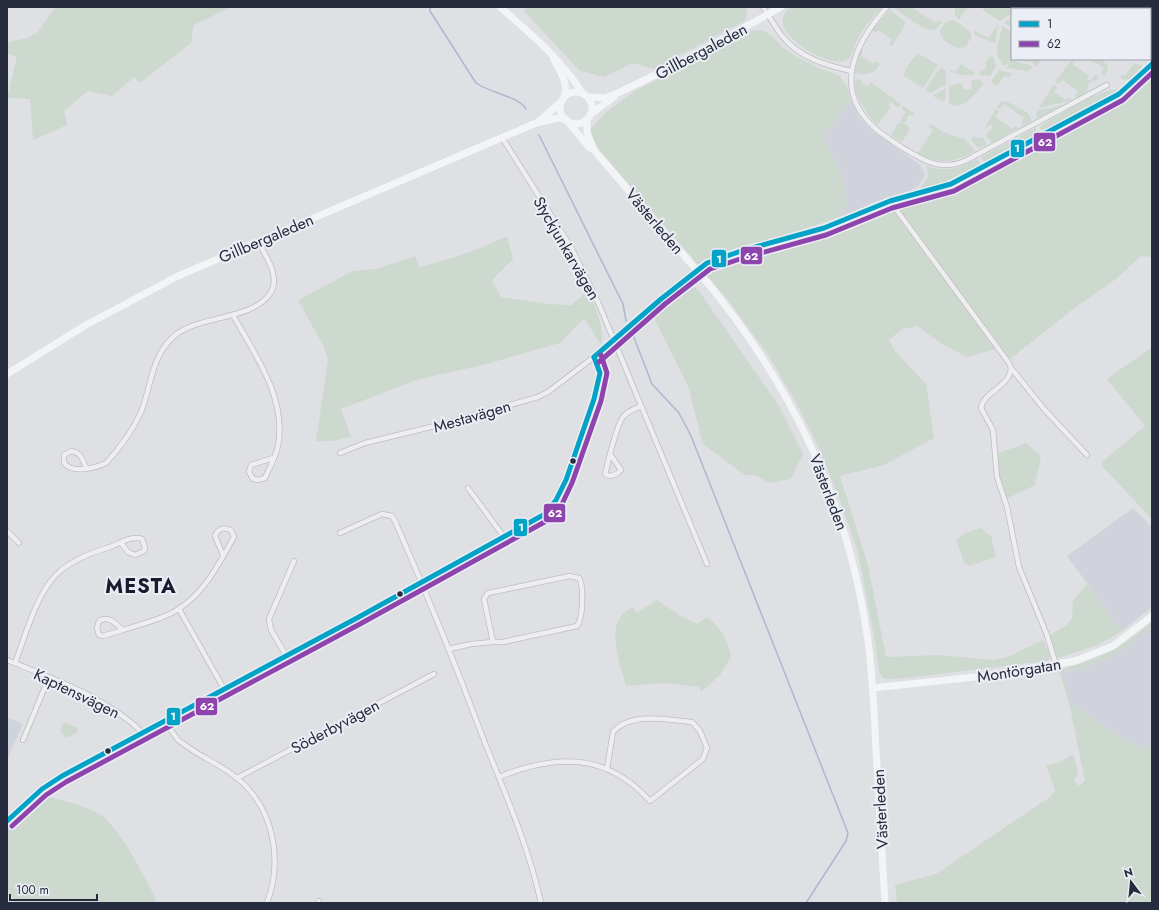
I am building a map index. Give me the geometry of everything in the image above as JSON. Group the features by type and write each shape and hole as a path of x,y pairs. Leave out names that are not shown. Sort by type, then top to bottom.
{"main road":[{"path":"500,7 549,51 586,95 592,105 589,117 576,124 566,120 560,111 566,90 565,81 549,51"},
{"name":"Gillbergaleden","path":"586,95 605,98 620,92 682,62 781,7"},
{"path":"562,100 572,92 586,95"},
{"name":"Gillbergaleden","path":"589,117 620,92"},
{"name":"Gillbergaleden","path":"536,123 562,100"},
{"name":"Västerleden","path":"589,117 587,132 594,150"},
{"name":"Gillbergaleden","path":"7,374 56,342 143,294 258,241 503,139 536,123 558,118 566,120"},
{"name":"Västerleden","path":"566,120 589,147 594,150 707,282 737,320 773,373 803,428 822,471 842,524 858,584 867,634 873,688 885,903"},
{"name":"Montörgatan","path":"873,688 969,678 1056,665 1086,658 1113,646 1152,616"}],"street":[{"path":"763,7 782,36 798,51 815,61 851,71"},
{"path":"888,7 866,33 858,47 851,71 851,82 856,102 869,123 876,130 920,159 941,166 949,166 965,161 1107,85"},
{"name":"Mestavägen","path":"340,453 366,443 443,424 538,397 594,358 613,339 686,277 707,263 741,251 824,228 890,201 951,184 1119,94 1152,64"},
{"name":"Styckjunkarvägen","path":"503,139 571,247 598,302 707,564"},
{"path":"890,201 1011,368 1044,409 1087,455"},
{"path":"86,468 78,453 71,451 64,455 64,463 71,469 86,468 97,467 106,463 134,424 140,413 159,356 166,344 179,332 186,328 233,315 264,300 270,294 273,286 273,272 258,241"},
{"path":"233,315 273,391 276,400 280,432 278,448 274,458 265,478 258,480 253,479 250,472 251,465 274,458"},
{"path":"7,821 42,788 545,514 561,491 600,379 599,368 594,358"},
{"path":"1011,368 1009,377 984,400 981,408 993,430 999,487 1007,507 1019,567 1047,635 1056,665"},
{"path":"610,454 621,470 611,476 608,476 605,474 610,454 623,417 642,406"},
{"path":"468,488 504,537"},
{"path":"340,533 382,514 392,516 422,582 499,777 534,870 541,903"},
{"path":"123,630 109,619 99,621 97,628 99,635 103,636 123,630 179,609 208,581 234,537 231,530 223,528 217,532 216,536 223,555"},
{"path":"7,531 19,543"},
{"path":"15,663 40,598 50,582 63,569 79,559 121,543 139,538 142,539 145,547 140,554 135,555 128,552 121,543"},
{"path":"286,655 271,630 269,619 294,561"},
{"path":"449,649 471,644 503,642 577,626 580,623 582,595 582,586 579,578 570,576 485,595 484,599 493,642"},
{"path":"179,609 224,689"},
{"name":"Kaptensvägen","path":"7,660 48,677 111,707 130,720 143,733"},
{"name":"Söderbyvägen","path":"237,778 434,674"},
{"path":"23,740 48,677"},
{"path":"499,777 538,764 560,761 582,762 607,769 630,782 650,801 703,759 707,748 700,731 692,722 662,719 633,720 613,732 607,769"},
{"path":"165,722 178,740 185,746 237,778 262,808 275,846 276,868 273,888 267,903"}],"shaded area":[{"path":"55,7 231,7 194,25 191,43 140,83 134,77 112,96 88,91 64,111 67,125 33,140 30,99 7,98 17,57 7,54 7,42 28,38 38,32"},
{"path":"528,7 747,7 746,20 654,69 633,63 604,77 580,71 524,11"},
{"path":"792,7 882,7 856,41 850,58 847,60 838,61 826,59 813,53 800,45 790,36 783,26 784,16"},
{"path":"893,7 915,7 914,9 936,23 938,20 942,22 935,29 928,29"},
{"path":"955,7 968,7 959,20 955,15"},
{"path":"982,7 1018,7 1011,8 1011,14 1000,21 984,11"},
{"path":"1152,7 1152,35 1151,8 1068,8"},
{"path":"890,10 905,22 905,25 892,46 889,44 892,39 878,30 875,33 872,30"},
{"path":"1011,18 1011,27 1004,23"},
{"path":"952,20 959,23 971,33 971,38 965,47 957,48 942,38 940,32 942,27"},
{"path":"998,25 995,43 975,35 974,30 988,38"},
{"path":"1003,26 1010,31 1011,30 1011,60 1016,60 1015,61 1033,67 1028,71 1007,68 1009,64 1008,63 1005,66 998,58 997,48"},
{"path":"762,30 771,35 783,48 801,59 821,69 839,75 847,87 851,101 824,135 828,149 842,179 847,206 838,218 737,248 712,257 698,265 598,148 589,131 606,112 635,91 751,31"},
{"path":"860,50 863,52 861,56 874,64 876,61 880,64 872,72 866,74 855,73"},
{"path":"919,54 938,65 923,88 904,76 909,64"},
{"path":"990,56 993,57 996,66 990,76 979,75 981,69 984,71 987,65 985,64"},
{"path":"1016,60 1041,60 1036,66 1031,62"},
{"path":"1071,60 1074,60 1072,64 1089,76 1087,79 1091,81 1095,75 1098,77 1098,79 1089,83 1087,92 1077,98 1075,96 1078,91 1062,80 1059,84 1055,82"},
{"path":"1092,60 1103,60 1108,67 1106,75 1104,76 1101,73 1104,68"},
{"path":"1134,63 1143,66 1131,79 1125,80 1121,78 1122,74 1125,76"},
{"path":"961,64 975,73 963,75 950,71 950,69 955,72"},
{"path":"941,67 946,72 946,85 930,93 925,90"},
{"path":"999,70 1012,73 1010,77 1004,76 997,86 991,82"},
{"path":"1152,71 1152,257 1141,256 1116,279 1073,309 1010,359 896,206 898,203 961,183 1089,118 1115,103 1136,88"},
{"path":"856,79 861,80 862,84 869,86 870,82 901,104 899,108 891,102 888,105 891,107 877,125 861,104 856,90"},
{"path":"980,79 983,85 972,97 959,105 954,106 949,104 949,86 962,83 964,90 972,89 971,81"},
{"path":"1054,84 1057,87 1054,92 1066,100 1068,97 1073,100 1039,108"},
{"path":"946,88 945,100 943,101 933,96"},
{"path":"1122,88 1104,100 1043,132 1040,128 1040,126 1090,98 1111,90"},
{"path":"851,101 860,118 870,129 919,164 925,174 919,185 910,191 888,197 838,218 847,206 839,170 826,145 824,135"},
{"path":"1006,101 1028,113 1032,121 1023,125 1021,123 1024,118 1004,104 1000,109 997,107 1001,102"},
{"path":"1062,105 1040,117 1036,117 1037,111"},
{"path":"903,106 915,114 908,116 906,122 902,123 900,121 906,112 901,109"},
{"path":"996,109 999,111 995,117 1013,129 1016,126 1018,128 992,143 986,135 993,127 990,124 984,131"},
{"path":"898,123 906,124 910,129 902,142 891,135"},
{"path":"931,124 945,133 965,139 975,151 961,158 947,161 940,161 918,153 933,130 929,127"},
{"path":"1035,128 1039,135 986,162 983,161 981,157"},
{"path":"973,137 983,138 987,145 978,148 971,140"},
{"path":"977,159 980,163 979,165 945,182 919,190 928,177 927,166 946,169 965,165"},
{"path":"883,207 891,207 996,349 967,357 942,344 917,326 902,329 889,340 895,351 926,384 934,438 884,465 840,476 868,565 886,657 940,655 992,660 1008,657 1043,640 1051,657 1047,661 897,679 885,679 879,672 875,641 858,553 840,500 818,446 795,400 767,353 728,300 702,270 750,254 811,239"},
{"path":"507,236 513,259 492,280 501,297 548,304 571,305 589,290 601,324 601,345 584,318 560,343 483,365 416,380 341,409 351,437 333,441 316,441 328,360 324,347 298,300 353,271 376,269 415,256 419,267 464,254"},
{"path":"690,283 699,291 779,406 803,454 791,479 769,483 755,475 745,475 703,444 688,386 653,316"},
{"path":"1152,347 1152,519 1103,467 1102,462 1145,426 1107,379"},
{"path":"1026,443 1041,456 1035,485 1006,499 1001,486 996,454"},
{"path":"1133,508 1152,527 1152,607 1122,631 1067,556"},
{"path":"980,528 991,536 996,557 970,566 964,562 956,540 966,533"},
{"path":"1087,584 1122,631 1098,645 1058,658 1055,655 1050,635 1067,625 1072,618 1073,601"},
{"path":"657,600 679,615 697,624 707,617 717,626 726,639 731,657 720,675 701,692 699,687 664,683 626,686 616,649 615,640 618,622 623,614 632,607 637,613"},
{"path":"1152,621 1152,625 1145,632 1130,644 1105,660 1087,667 1062,673 1072,704 1118,736 1147,749 1152,743 1152,903 897,903 895,885 936,874 1050,797 1055,790 1046,766 1060,762 1073,754 1078,772 1074,780 1079,786 1085,781 1070,707 1059,670 1085,662 1109,652 1131,638"},
{"path":"1152,625 1152,743 1147,749 1118,736 1072,704 1062,673 1086,667 1143,634"},
{"path":"7,717 23,724 7,760"},
{"path":"64,722 78,728 78,732 66,738 60,730"},
{"path":"44,796 83,807 102,816 111,824 132,855 156,898 154,903 16,903 7,887 7,827 23,811"}],"waterway":[{"path":"430,7 430,11 476,83 517,101 526,109"},
{"path":"539,135 623,304 626,321"},
{"path":"631,330 652,384 679,413 691,436 848,833 846,841 806,903"}],"transit line":[{"name":"1","path":"594,357 661,299 707,263 741,251 824,228 890,201 951,184 1119,94 1152,64"},
{"name":"62","path":"599,362 665,304 710,269 743,258 826,235 892,208 954,191 1123,100 1152,73"},
{"name":"62","path":"12,826 46,795 66,782 360,624 550,519 562,504 572,483 601,401 607,373 601,355"},
{"name":"1","path":"7,821 42,789 62,776 357,618 545,514 556,500 566,480 594,399 600,373 594,357"}],"district":[{"name":"MESTA","path":"141,586"}]}
